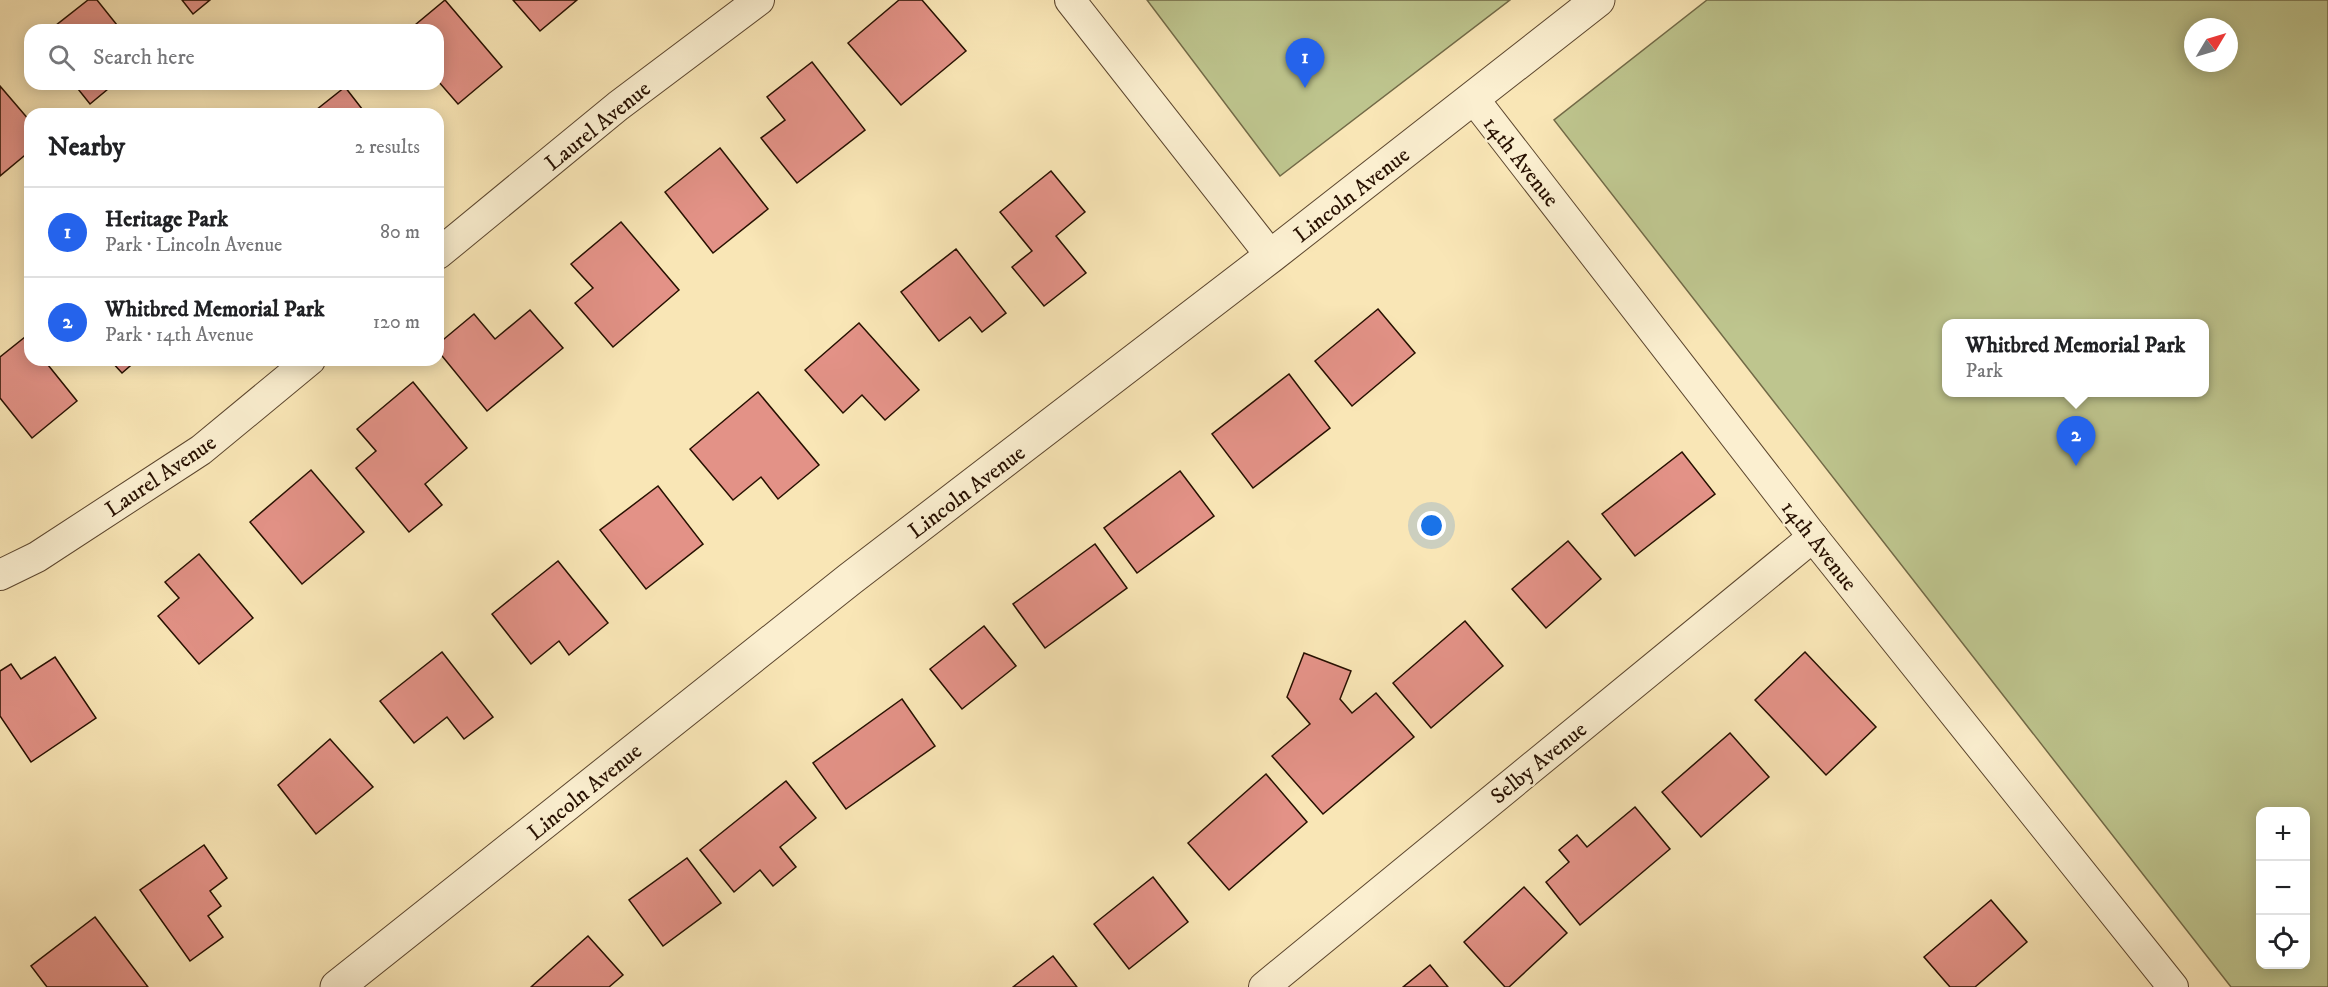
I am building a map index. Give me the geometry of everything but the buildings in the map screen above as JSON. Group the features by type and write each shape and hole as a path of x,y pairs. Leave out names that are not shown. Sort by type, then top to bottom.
{"street":[{"name":"Laurel Avenue","path":"444,249 618,106 759,0"},
{"path":"1070,0 1271,256"},
{"name":"Lincoln Avenue","path":"337,987 850,579 1271,256 1598,0"},
{"name":"14th Avenue","path":"1473,98 2162,983"},
{"name":"Laurel Avenue","path":"0,575 37,557 201,450 303,366"},
{"name":"Selby Avenue","path":"1264,987 1813,537"}],"green space":[{"path":"1147,0 1510,0 1280,176"},
{"path":"1707,0 2328,0 2328,987 2231,987 1554,120"}],"place":[{"name":"Heritage Park","path":"1305,88"},
{"name":"Whitbred Memorial Park","path":"2076,466"}]}
